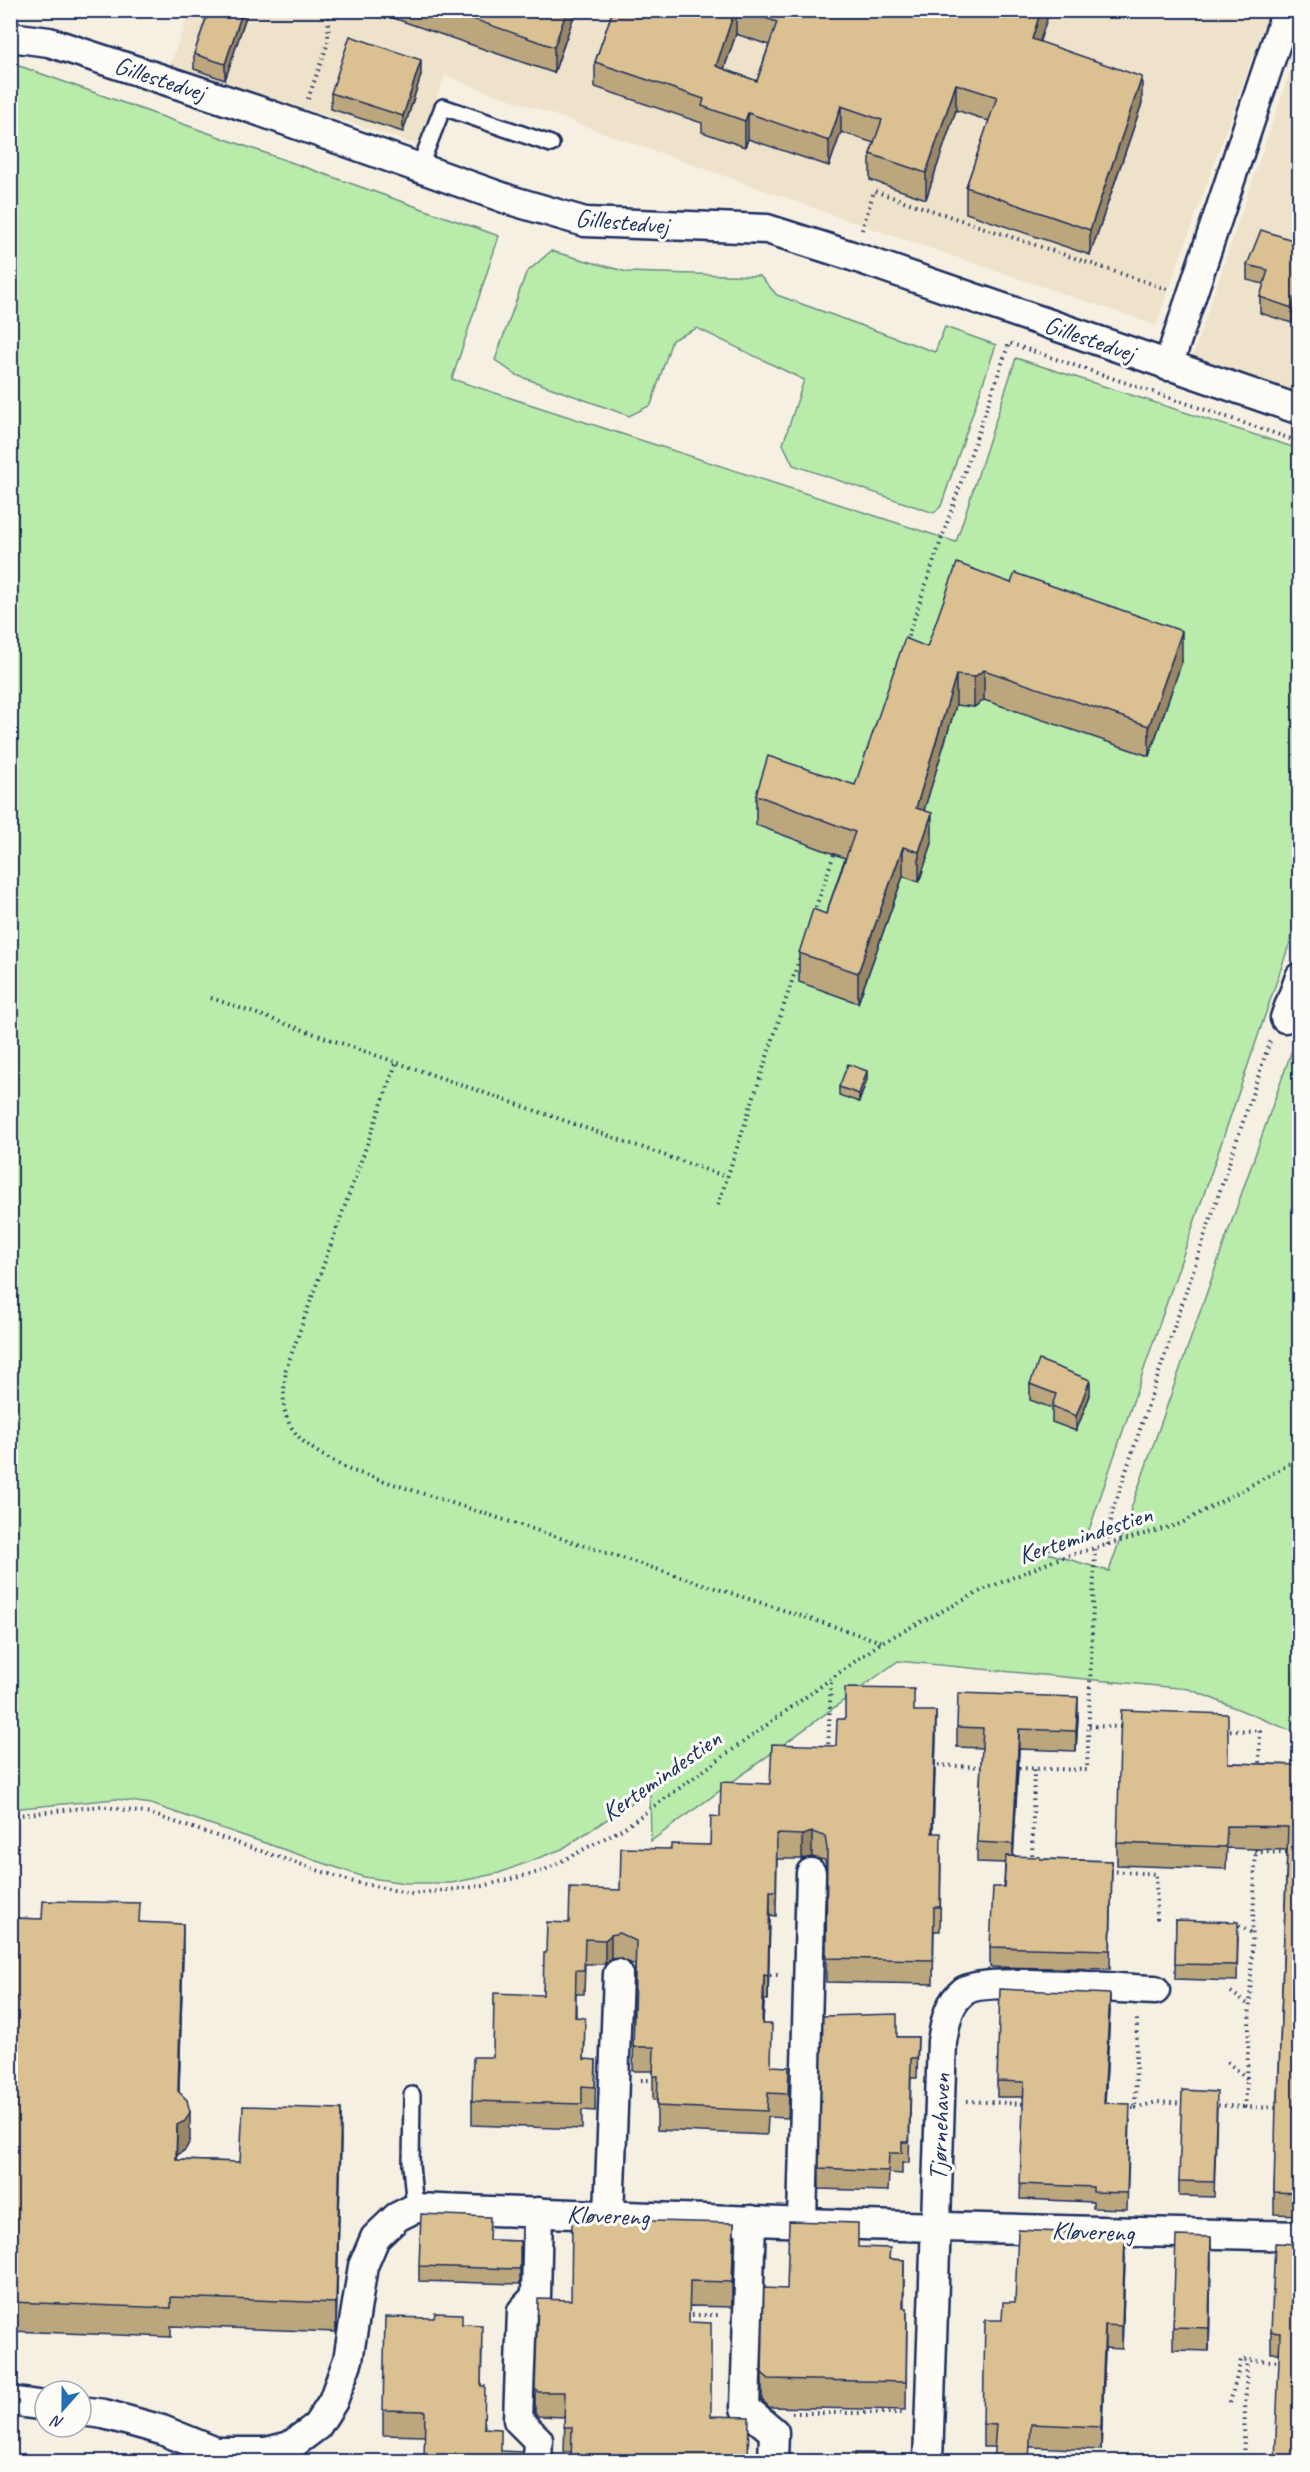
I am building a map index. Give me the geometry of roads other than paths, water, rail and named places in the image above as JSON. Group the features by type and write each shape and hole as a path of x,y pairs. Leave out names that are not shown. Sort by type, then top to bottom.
{"street":[{"name":"Gillestedvej","path":"1168,366 1287,10"},
{"name":"Gillestedvej","path":"10,37 49,42 298,125 510,200 585,222 767,229 852,256 1299,410"},
{"path":"1278,1028 1299,977"},
{"path":"802,2221 811,1874"},
{"path":"609,2215 618,1974"},
{"name":"Tjørnehaven","path":"928,2462 934,2226 942,2041 948,2009 964,1990 998,1984 1146,1990"},
{"path":"93,2412 162,2430 216,2451 266,2452 290,2446 316,2426 333,2401 348,2360 363,2266 375,2238 397,2217 415,2208"},
{"name":"Kløvereng","path":"415,2208 1299,2236"},
{"path":"537,2462 538,2440 518,2421 522,2311 536,2296 538,2212"},
{"path":"751,2220 745,2408 774,2432 773,2462"},
{"path":"10,2401 33,2404"}],"lane":[{"path":"419,168 443,107 551,144"},
{"path":"412,2095 411,2165 415,2208"}]}
